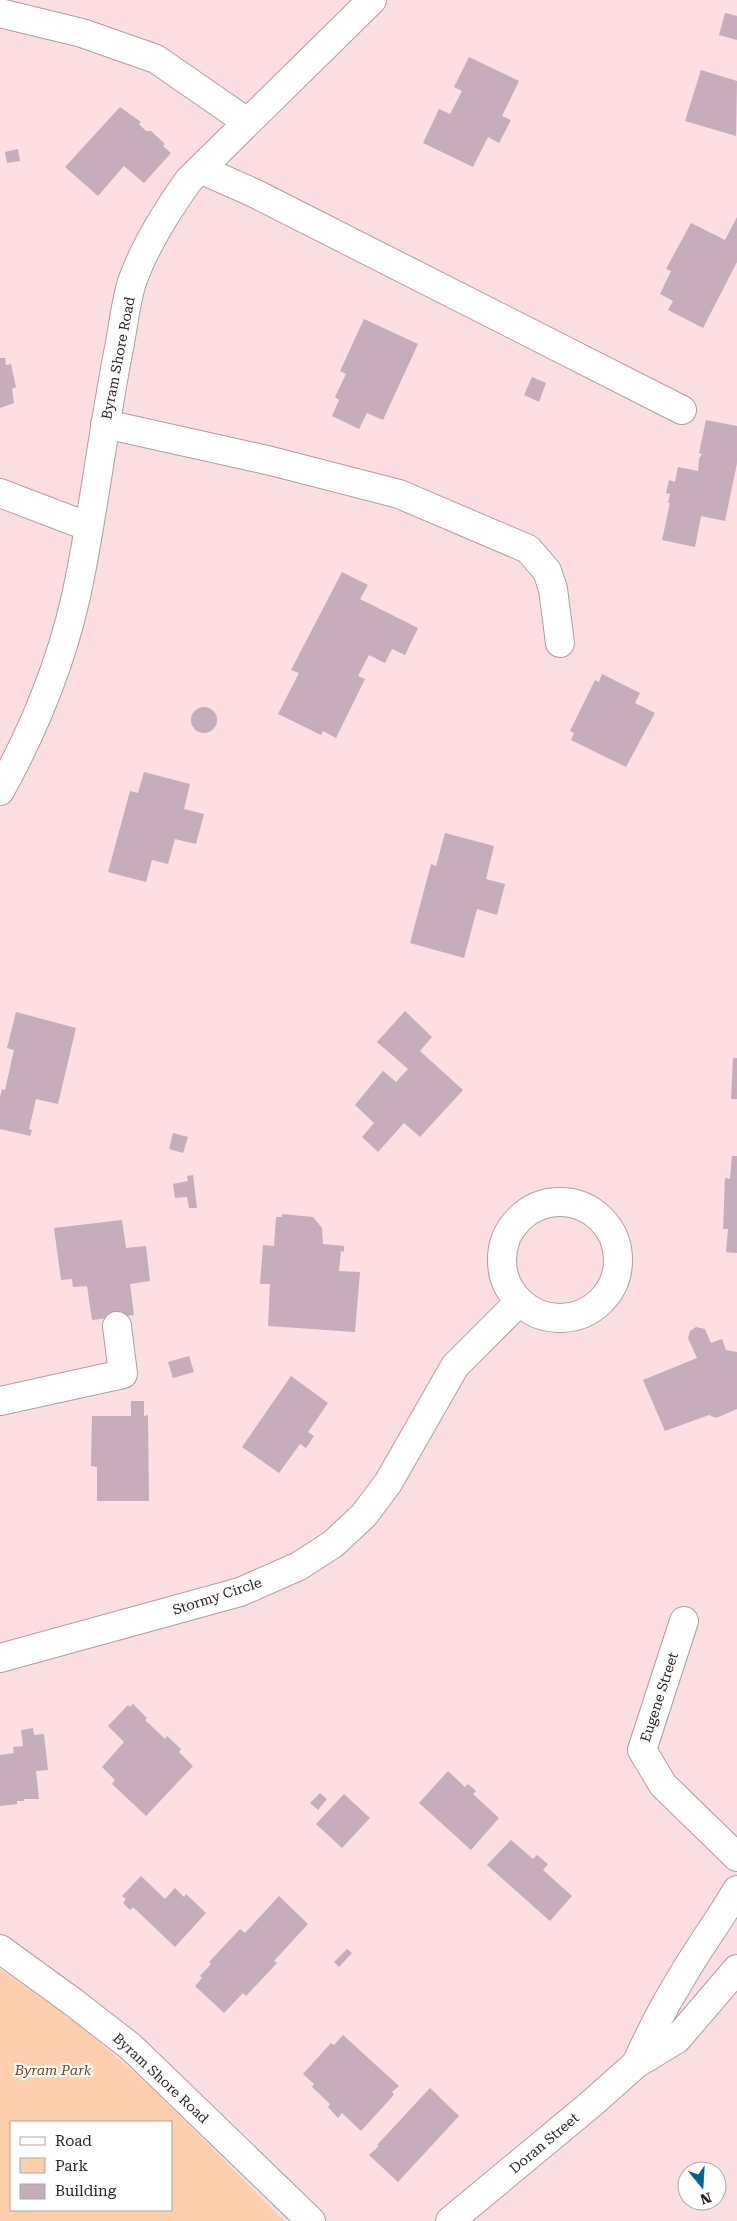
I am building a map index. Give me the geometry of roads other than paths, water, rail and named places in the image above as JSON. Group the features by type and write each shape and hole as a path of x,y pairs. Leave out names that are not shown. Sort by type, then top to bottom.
{"street":[{"name":"Byram Shore Road","path":"0,791 44,697 65,637 89,528 105,424 132,284 146,248 164,215 189,180 372,0"},
{"path":"0,13 82,34 156,59 247,122"},
{"path":"200,169 262,198 682,410"},
{"path":"105,424 271,461 399,494 528,549 547,571 553,589 560,642"},
{"path":"0,493 89,528"},
{"path":"557,1202 583,1206 599,1216 611,1231 618,1247 619,1265 609,1293 594,1308 580,1316 558,1319 542,1316 519,1302 504,1278 501,1256 508,1233 520,1217 535,1208 557,1202"},
{"name":"Stormy Circle","path":"0,1658 240,1592 299,1566 333,1544 364,1515 388,1484 455,1366 519,1302"},
{"path":"0,1401 123,1374 116,1326"},
{"name":"Eugene Street","path":"684,1621 642,1750 663,1785 737,1857"},
{"name":"Doran Street","path":"636,2064 651,2030 683,1974 718,1924 737,1890"},
{"name":"Byram Shore Road","path":"0,1949 131,2047 311,2221"},
{"name":"Doran Street","path":"450,2221 591,2104 636,2064 677,2039 737,1969"}],"park label":[{"name":"Byram Park","path":"53,2070"}]}
